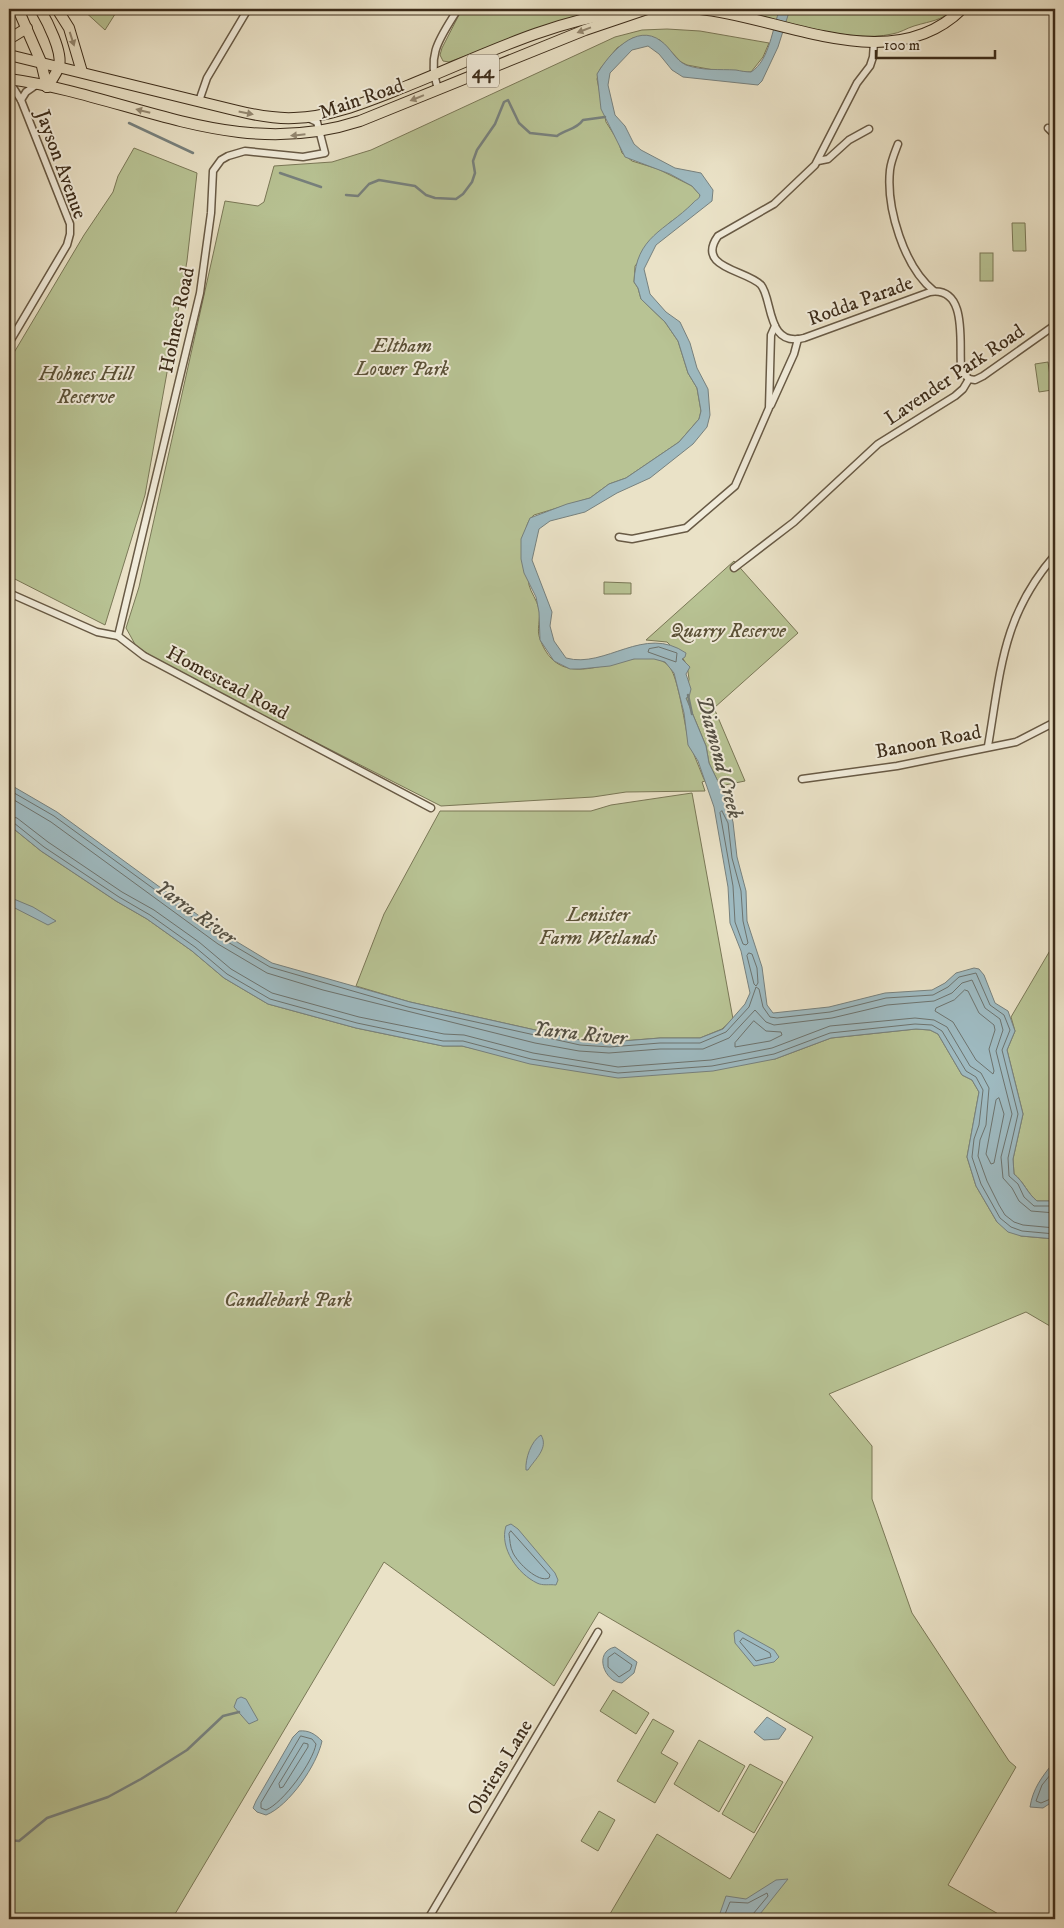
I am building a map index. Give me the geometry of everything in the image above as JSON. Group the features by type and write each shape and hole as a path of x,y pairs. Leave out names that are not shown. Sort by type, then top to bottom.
{"main road":[{"path":"18,9 41,62 42,86"},
{"path":"40,9 57,48 59,66 42,86"},
{"path":"58,9 68,28 82,72"},
{"name":"Main Road","path":"9,55 262,116 306,117 364,103 532,36 579,21 647,9"},
{"name":"Main Road","path":"9,80 42,86 236,133 276,136 320,132 360,121 585,30 647,9"},
{"path":"700,9 744,17 829,37 874,42 898,40 924,33 948,21 962,9"},
{"path":"9,39 27,28"},
{"path":"527,53 532,36"}],"street":[{"path":"199,100 207,78 248,9"},
{"path":"438,89 433,76 432,58 458,9"},
{"path":"769,408 771,335 775,326 770,318 763,287 756,281 718,262 713,254 713,245 722,233 777,202 818,162 857,83 870,66 874,42"},
{"name":"Jayson Avenue","path":"9,80 22,100 70,224 67,245 9,343"},
{"name":"Jayson Avenue","path":"22,100 31,87 42,86"},
{"path":"306,117 317,122 320,132"},
{"path":"1048,128 1055,135"},
{"path":"818,162 828,159 849,140 870,129"},
{"name":"Hohnes Road","path":"118,636 200,293 212,213 213,171 221,160 245,151 303,157 325,153 320,132"},
{"path":"898,144 890,168 896,221 914,271 932,291 946,294 958,310 961,365 963,373 969,379"},
{"name":"Rodda Parade","path":"775,326 787,336 798,339 932,291"},
{"name":"Lavender Park Road","path":"734,568 794,522 878,444 955,396 963,389 969,379 975,380 983,376 1055,325"},
{"path":"619,537 632,539 686,528 731,490 738,481 794,354 798,339"},
{"path":"988,746 1006,641 1017,611 1039,573 1055,555"},
{"name":"Homestead Road","path":"9,593 97,632 118,636 144,656 431,808"},
{"name":"Banoon Road","path":"802,779 897,766 1024,739 1046,725 1055,722"},
{"name":"Obriens Lane","path":"428,1919 598,1632"}],"green space":[{"path":"82,9 114,9 117,11 105,30"},
{"path":"462,9 617,9 542,28 449,62 443,61 440,55 442,48"},
{"path":"734,9 956,9 935,20 895,33 855,36 813,29"},
{"name":"Eltham Lower Park","path":"642,30 700,31 769,43 763,57 751,72 719,71 687,65 681,62 660,40 642,37 633,38 617,48 600,69 597,79 606,122 618,141 622,153 632,161 658,169 692,186 700,195 699,199 684,213 669,223 635,266 634,282 641,299 665,322 678,341 688,373 697,388 701,411 699,419 679,442 626,478 609,484 590,498 534,515 527,525 525,538 529,585 539,609 539,636 551,658 566,667 583,669 638,658 654,658 668,665 675,678 688,738 705,781 702,782 705,791 626,792 593,797 441,806 168,667 136,646 126,628 139,587 225,201 258,206 264,202 274,166 332,162 371,150 615,37"},
{"name":"Hohnes Hill Reserve","path":"134,148 197,173 187,261 145,495 105,625 9,576 9,361 84,235 113,192 118,176"},
{"path":"1012,223 1025,223 1026,251 1013,251"},
{"path":"980,253 993,253 993,281 980,281"},
{"path":"1048,362 1052,390 1039,392 1035,364"},
{"name":"Quarry Reserve","path":"734,561 798,633 714,708 745,781 720,786 709,763 706,746 686,698 689,679 687,665 667,642 646,640"},
{"path":"604,582 631,583 631,594 604,594"},
{"name":"Lenister Farm Wetlands","path":"692,793 733,1019 722,1029 700,1038 660,1038 610,1042 580,1040 410,1002 356,986 384,914 440,811 591,811 611,805"},
{"name":"Candlebark Park","path":"9,825 41,851 116,901 147,919 192,951 224,978 268,1004 356,1028 443,1046 462,1046 488,1052 775,1059 831,1038 916,1029 930,1030 938,1034 962,1075 972,1080 979,1092 967,1157 976,1186 997,1222 1021,1236 1055,1239 1055,1329 1026,1312 829,1394 872,1446 872,1499 912,1613 1009,1761 1016,1767 948,1885 1007,1919 607,1919 657,1834 730,1879 813,1737 599,1612 554,1686 384,1562 172,1919 9,1919"},
{"path":"1055,942 1055,1201 1037,1201 1014,1174 1013,1159 1023,1114 1007,1050 1015,1031 1011,1017"},
{"path":"613,1690 649,1713 636,1734 600,1711"},
{"path":"653,1719 674,1731 661,1753 678,1763 655,1803 617,1781"},
{"path":"699,1740 745,1766 719,1812 674,1784"},
{"path":"750,1764 783,1782 754,1833 722,1814"},
{"path":"599,1811 615,1820 598,1851 581,1841"}],"water":[{"path":"780,9 790,9 778,47 762,81 758,85 683,77 672,70 659,54 648,46 632,50 610,73 608,85 615,115 625,126 634,144 641,150 675,168 701,173 713,190 712,201 656,245 644,269 650,294 666,312 680,322 690,343 697,368 708,389 710,415 707,427 693,444 650,478 617,493 585,512 550,521 539,529 532,560 552,612 550,626 554,641 566,658 581,660 596,658 640,645 655,643 670,645 686,653 682,659 690,667 686,674 691,689 689,697 686,698 706,746 709,763 726,798 733,822 737,857 746,891 747,921 762,967 767,1005 773,1013 829,1007 885,993 932,990 945,983 956,973 974,968 979,969 984,975 995,1003 1008,1011 1015,1031 1007,1050 1023,1114 1013,1159 1014,1174 1037,1201 1055,1201 1055,1239 1021,1236 1008,1232 997,1222 976,1186 967,1157 979,1092 972,1080 962,1075 938,1034 930,1030 916,1029 831,1038 775,1059 713,1071 618,1078 530,1064 462,1046 443,1046 356,1028 268,1004 224,978 192,951 147,919 116,901 41,851 9,825 9,784 57,812 224,934 272,963 410,1002 580,1040 610,1042 660,1038 700,1038 723,1029 745,1004 750,993 741,951 730,923 728,887 714,807 698,761 688,745 684,713 674,673 665,662 654,659 634,659 610,666 580,669 570,669 554,661 540,640 539,612 536,597 524,573 521,559 521,539 530,518 567,504 590,498 609,484 626,478 679,442 699,419 701,411 697,388 688,373 678,341 665,322 641,299 634,282 640,254 646,244 683,213 700,195 692,186 670,174 625,157 601,109 597,74 624,43 642,35 652,36 661,41 686,65 705,69 751,72 757,67 766,52"},
{"path":"9,897 33,907 56,921 48,925 9,905"},
{"path":"541,1435 543,1440 542,1449 528,1470 526,1470 529,1451 534,1441"},
{"path":"511,1524 518,1529 555,1573 558,1580 556,1585 537,1583 517,1567 505,1543 506,1526"},
{"path":"738,1630 774,1650 779,1657 774,1662 754,1666 735,1643 734,1633"},
{"path":"615,1647 637,1662 634,1673 622,1683 610,1678 604,1666 604,1655 608,1650"},
{"path":"241,1697 246,1699 258,1720 249,1724 234,1707 237,1699"},
{"path":"767,1717 786,1729 779,1739 764,1740 754,1732"},
{"path":"299,1731 312,1733 322,1741 308,1773 293,1794 275,1810 266,1815 257,1812 253,1808 256,1801 293,1737"},
{"path":"1053,1763 1055,1763 1055,1800 1043,1808 1030,1807 1036,1788"},
{"path":"788,1879 756,1919 718,1919 726,1896 746,1899 776,1880"}],"waterway":[{"path":"346,195 358,196 369,184 379,180 415,186 426,195 435,198 456,199 463,194 472,182 475,173 473,161 477,150 495,124 504,102 508,100 519,123 530,133 557,136 577,126 583,120 605,117"},
{"path":"129,123 193,153"},
{"path":"280,173 321,187"},
{"name":"Diamond Creek","path":"688,695 692,714"},
{"path":"9,1840 19,1841 47,1818 108,1797 141,1779 187,1750 223,1716 239,1712"}],"water label":[{"name":"Yarra River","path":"196,912"},
{"name":"Yarra River","path":"580,1033"}]}
